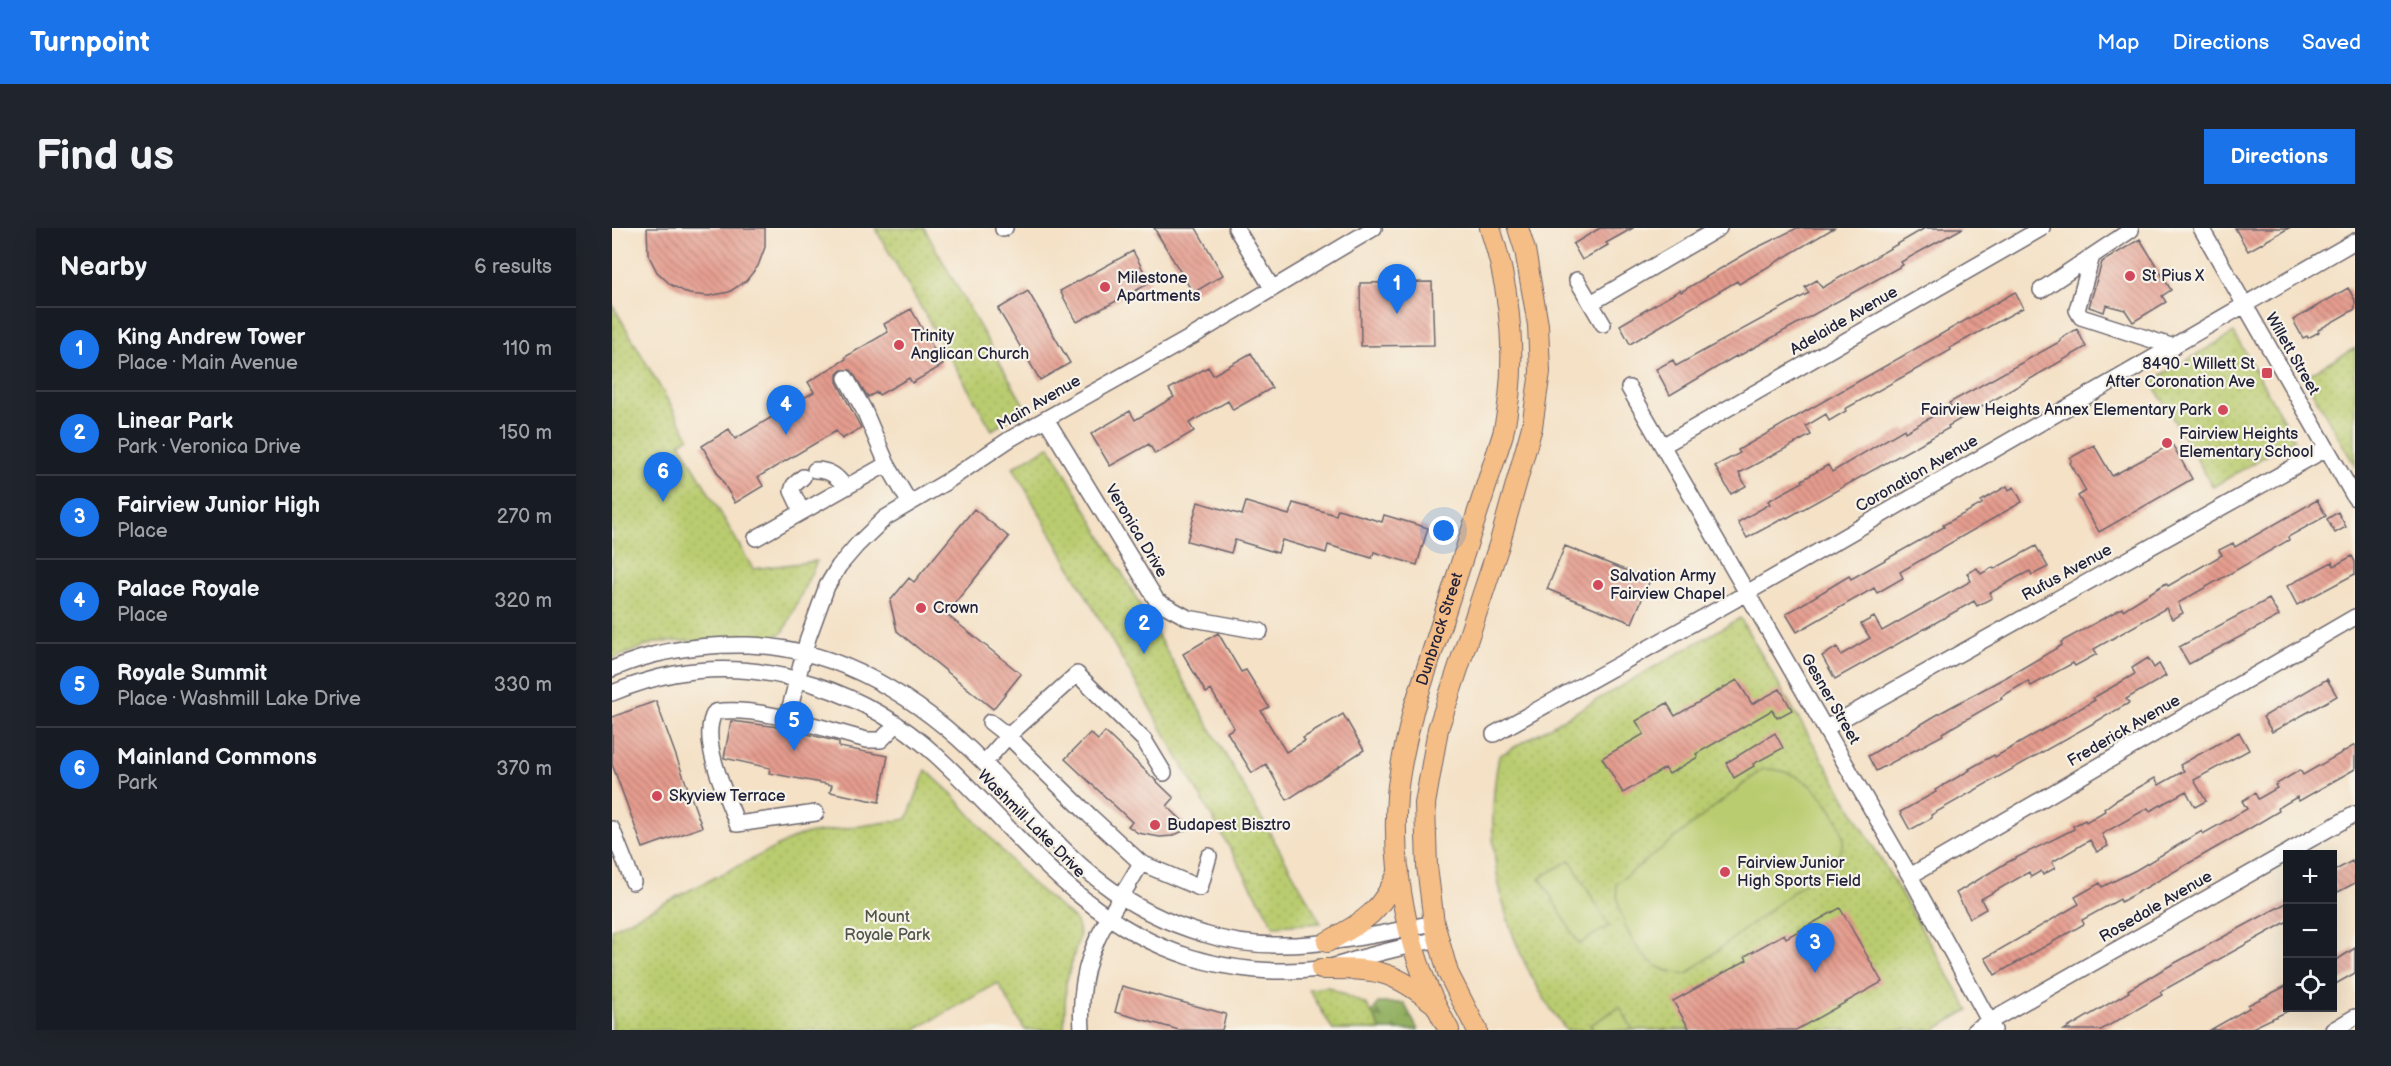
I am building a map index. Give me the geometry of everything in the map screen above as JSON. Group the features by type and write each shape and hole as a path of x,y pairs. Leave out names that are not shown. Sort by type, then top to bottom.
{"main road":[{"name":"Dunbrack Street","path":"1449,1030 1432,1002 1411,936 1399,871 1397,796 1413,711 1503,434 1509,407 1511,341 1508,299 1490,228"},
{"name":"Dunbrack Street","path":"1477,1030 1463,1006 1449,973 1436,931 1427,866 1425,804 1436,740 1499,545 1532,427 1540,372 1538,325 1525,250 1518,228"},
{"path":"1327,942 1365,921 1388,894 1399,871"},
{"path":"1321,969 1379,971 1404,980 1432,1002"}],"street":[{"path":"1236,228 1272,288"},
{"name":"Main Avenue","path":"788,719 804,653 827,586 839,566 885,518 1010,440 1374,228"},
{"path":"1591,303 1719,228"},
{"name":"Adelaide Avenue","path":"1664,446 2042,228"},
{"name":"Willett Street","path":"2200,228 2355,498"},
{"path":"2041,290 2131,230"},
{"name":"Coronation Avenue","path":"1494,734 2355,242"},
{"path":"2092,256 2077,310 2081,317 2174,346"},
{"path":"1577,280 1603,324"},
{"path":"846,378 864,410 887,464 909,502"},
{"name":"Gesner Street","path":"1629,388 1911,876 1992,1026"},
{"name":"Veronica Drive","path":"1046,419 1157,601 1188,618 1260,631"},
{"name":"Rufus Avenue","path":"1826,728 2326,449"},
{"path":"756,538 887,464"},
{"path":"802,512 792,491 809,474 830,472 845,487"},
{"name":"Frederick Avenue","path":"1911,876 2355,617"},
{"name":"Washmill Lake Drive","path":"612,669 662,652 724,644 758,646 804,653 846,667 917,704 942,723 984,763 1078,863 1121,897 1172,923 1206,935 1263,944 1411,936 1436,931"},
{"name":"Washmill Lake Drive","path":"612,693 645,681 704,670 768,673 798,679 858,702 897,724 937,756 1059,878 1107,918 1156,944 1191,957 1225,966 1257,970 1321,969 1411,936"},
{"path":"984,763 1008,736 1077,675 1144,740 1164,773"},
{"path":"816,813 737,824 711,754 710,721 715,712 732,710 788,719 867,740 881,740 897,724"},
{"path":"990,722 1008,736 1141,863 1200,888 1209,856"},
{"name":"Rosedale Avenue","path":"1975,1030 1992,1026 2355,814"},
{"path":"612,829 633,882"},
{"path":"1082,1030 1082,985 1086,964 1107,918 1141,863"},
{"path":"2333,1030 2355,1017"}],"green space":[{"path":"875,228 924,228 1026,409 992,430"},
{"path":"612,304 689,437 680,443 753,569 817,561 784,631 772,639 657,642 612,659"},
{"name":"Fairview Heights Annex Elementary Park","path":"2234,333 2294,439 2213,487 2151,381"},
{"path":"2355,348 2355,466 2304,377"},
{"path":"1050,446 1321,923 1274,926 1013,467"},
{"path":"1740,618 1969,1010 1934,1030 1566,1030 1527,968 1502,900 1496,866 1493,830 1494,793 1499,756"},
{"name":"Fairview Junior High Sports Field","path":"1763,769 1787,772 1808,783 1817,791 1838,821 1843,838 1842,848 1834,860 1687,974 1660,968 1641,952 1628,932 1617,896 1616,884"},
{"name":"Mount Royale Park","path":"926,770 952,794 1028,880 1075,920 1080,934 1066,983 1064,1030 1025,1030 998,983 915,1030 612,1030 612,929 800,835 907,819"},
{"path":"1570,860 1609,926 1579,944 1540,878"},
{"path":"1328,987 1367,1005 1381,1030 1333,1030 1309,989"},
{"path":"1378,1003 1404,1003 1418,1030 1372,1030 1367,1023"},
{"path":"1620,1007 1633,1030 1593,1030 1590,1025"}],"building":[{"path":"647,228 765,228 765,247 758,266 746,281 729,292 709,296 689,294 671,285 657,272 648,254"},
{"path":"1154,228 1196,228 1223,275 1193,293"},
{"path":"1600,228 1633,228 1582,260 1573,244"},
{"path":"1797,228 1834,228 1739,284 1737,281 1630,344 1620,325 1752,250"},
{"path":"1925,228 1963,228 1901,262 1903,265 1736,356 1670,395 1656,369 1673,360 1676,366 1809,293 1805,287 1817,280 1822,288"},
{"path":"2235,228 2289,228 2248,251"},
{"name":"St Pius X","path":"2140,239 2171,290 2162,296 2166,302 2133,322 2125,310 2106,305 2104,312 2089,307 2102,262"},
{"name":"Milestone Apartments","path":"1133,251 1150,283 1077,322 1060,291"},
{"path":"1432,282 1434,345 1361,346 1360,283"},
{"path":"2348,288 2355,300 2355,309 2318,330 2319,332 2303,338 2293,320"},
{"path":"1028,291 1070,363 1040,380 998,309"},
{"path":"2015,292 2023,308 1845,409 1846,411 1829,421 1826,414 1806,426 1811,435 1739,473 1746,486 1731,494 1715,466 1740,453 1738,450"},
{"path":"911,309 943,365 912,383 909,378 879,395 877,392 868,397 851,370 841,370 837,374 837,382 861,428 842,439 836,431 758,477 763,486 735,503 702,446 729,429 735,439 814,392 808,382 888,332 884,324"},
{"path":"2077,329 2086,347 1948,426 1949,428 1747,538 1738,522 1770,504 1768,501 1828,465 1832,472 1904,429 1905,432 1951,406 1949,403 2061,341 2060,339"},
{"path":"1251,353 1272,388 1233,410 1228,401 1189,423 1194,431 1155,454 1149,444 1110,466 1091,434 1130,411 1135,420 1174,397 1169,389 1208,367 1213,375"},
{"path":"2172,444 2192,479 2099,532 2078,496 2086,491 2070,463 2072,461 2070,458 2094,445 2112,476"},
{"path":"2007,486 2009,490 2014,487 2022,502 1900,572 1903,578 1877,593 1874,588 1797,632 1786,614 1849,576 1851,579 1944,527 1943,525 1982,504 1981,501"},
{"path":"2317,500 2326,516 2288,537 2289,540 2178,603 2183,613 2172,619 2166,608 2094,649 2097,654 2075,666 2073,663 2031,686 2028,681 2001,697 2002,699 1942,733 1943,735 1876,771 1868,756 2062,645 2061,642 2122,608 2123,610 2166,583 2168,586 2222,555 2219,550 2233,543 2235,547"},
{"path":"1198,502 1242,515 1246,502 1289,515 1293,503 1336,515 1338,509 1382,522 1384,515 1428,528 1417,565 1374,552 1372,558 1328,545 1326,553 1282,540 1278,553 1235,540 1231,553 1187,541"},
{"name":"Crown","path":"974,509 1009,537 946,614 1021,674 993,709 897,631 890,601 909,578 914,582"},
{"path":"2338,512 2346,527 2335,533 2327,519"},
{"name":"Salvation Army Fairview Chapel","path":"1565,546 1650,580 1632,623 1547,589"},
{"path":"2036,546 2048,567 2032,575 2030,571 2018,577 1990,593 1992,598 1977,606 1974,601 1835,679 1822,656 1837,647 1841,655 1870,638 1861,624 1874,617 1882,631 1971,581 1967,573 1977,568 1981,574 1993,567 1994,569"},
{"path":"2352,556 2355,562 2355,574 2297,605 2287,586 2332,562 2334,566"},
{"path":"2269,599 2279,616 2189,664 2179,647"},
{"path":"1218,633 1241,672 1246,670 1269,707 1261,711 1286,752 1305,741 1303,738 1343,714 1364,750 1287,800 1266,764 1252,773 1227,732 1234,728 1211,690 1206,693 1183,654"},
{"path":"2148,658 2154,668 2159,664 2166,676 2126,699 2129,703 1931,815 1932,818 1910,830 1900,812 1936,792 1935,790 1969,769 1994,755 1995,757 2095,700 2093,698 2135,674 2132,668"},
{"path":"2327,679 2337,696 2272,732 2263,717"},
{"path":"1737,680 1752,704 1780,689 1792,710 1777,718 1772,710 1696,754 1698,757 1669,774 1665,768 1623,793 1602,758 1644,734 1636,721 1667,703 1675,716"},
{"name":"Skyview Terrace","path":"656,701 702,827 643,848 612,764 612,717"},
{"path":"731,721 779,727 839,742 839,747 888,756 879,802 830,792 832,785 769,773 770,768 724,758"},
{"path":"1105,732 1174,798 1167,806 1190,828 1172,836 1160,837 1138,833 1128,826 1132,822 1065,759 1090,733 1098,740"},
{"path":"2239,732 2249,750 2194,780 2206,801 2195,807 2186,791 2150,811 2148,808 2102,834 2108,846 2097,852 2090,840 2052,862 2055,868 2043,875 2041,871 2031,877 2029,872 1981,899 1986,909 1970,918 1956,893 2006,863 2074,829 2073,826 2085,820 2086,822 2105,811 2104,809 2115,801 2155,778 2159,785 2184,771 2180,765"},
{"path":"1775,733 1783,748 1753,764 1754,766 1734,778 1726,763"},
{"path":"2355,745 2355,769 2299,801 2297,797 2247,830 2121,902 2120,899 2082,920 2084,924 1995,975 1985,958 2079,904 2075,897 2100,883 2102,887 2136,870 2202,831 2203,834 2247,809 2242,801 2255,793 2258,799 2277,788 2275,785 2300,770 2303,775"},
{"path":"2352,861 2355,867 2355,883 2338,892 2337,890 2337,869"},
{"path":"2283,905 2283,924 2160,992 2162,995 2101,1030 2064,1030 2162,970"},
{"path":"1840,908 1882,982 1796,1030 1690,1030 1673,1001 1747,960 1745,956 1784,934 1786,938"},
{"path":"2355,948 2355,973 2337,983 2337,960"},
{"path":"1122,986 1226,1014 1222,1030 1179,1030 1115,1012"},
{"path":"2283,988 2283,1012 2286,1012 2248,1030 2210,1030 2249,1008 2248,1005"}],"place":[{"name":"St Pius X","path":"2130,276"},
{"name":"Milestone Apartments","path":"1105,287"},
{"name":"King Andrew Tower","path":"1397,314"},
{"name":"Trinity Anglican Church","path":"899,345"},
{"name":"8490 - Willett St After Coronation Ave","path":"2267,373"},
{"name":"Fairview Heights Annex Elementary Park","path":"2223,410"},
{"name":"Palace Royale","path":"786,435"},
{"name":"Fairview Heights Elementary School","path":"2167,443"},
{"name":"Mainland Commons","path":"663,502"},
{"name":"Salvation Army Fairview Chapel","path":"1598,585"},
{"name":"Crown","path":"921,608"},
{"name":"Linear Park","path":"1144,654"},
{"name":"Royale Summit","path":"794,751"},
{"name":"Skyview Terrace","path":"657,796"},
{"name":"Budapest Bisztro","path":"1155,825"},
{"name":"Fairview Junior High Sports Field","path":"1725,872"},
{"name":"Fairview Junior High","path":"1815,973"}]}
